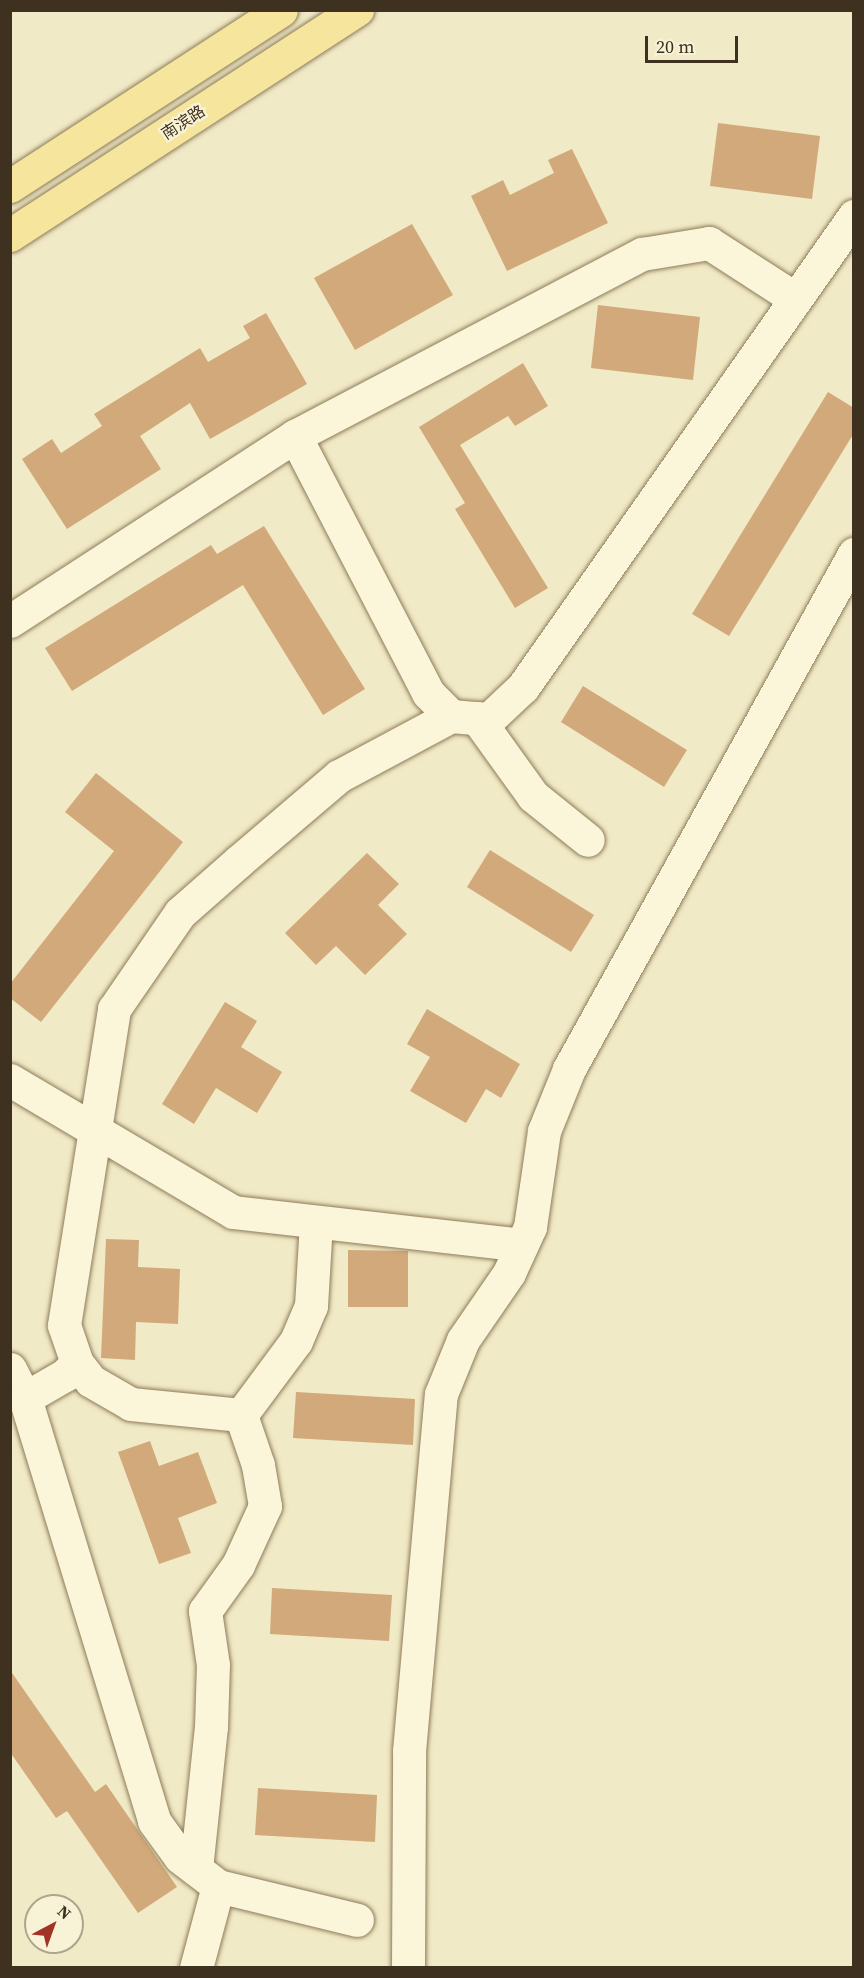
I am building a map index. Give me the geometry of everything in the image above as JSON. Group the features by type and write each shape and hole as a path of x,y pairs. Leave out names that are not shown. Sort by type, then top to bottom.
{"main road":[{"path":"10,186 281,10"},
{"name":"南滨路","path":"10,235 357,10"}],"street":[{"path":"241,1415 131,1404 91,1381 77,1363 64,1326 92,1129 114,1009 180,913 339,776 464,717 489,719 523,687 854,216"},
{"path":"10,621 295,436 642,254 709,243 796,299"},
{"path":"295,436 428,693 464,717 533,796 588,840"},
{"path":"408,1968 409,1751 441,1394 463,1340 509,1273 530,1227 544,1131 569,1069 854,554"},
{"path":"10,1080 233,1212 521,1245"},
{"path":"241,1415 296,1341 311,1306 316,1222"},
{"path":"25,1398 65,1376 77,1363"},
{"path":"10,1369 25,1398 154,1821 180,1857 207,1878 357,1920"},
{"path":"196,1968 207,1878 213,1665 205,1611 238,1564 264,1506 258,1465 241,1415"}],"building":[{"path":"718,123 820,136 812,199 710,186"},
{"path":"572,149 608,223 507,271 471,196 503,180 510,195 554,173 548,160"},
{"path":"412,224 453,295 355,350 314,278"},
{"path":"598,305 700,317 693,380 591,368"},
{"path":"266,313 307,384 210,439 190,403 140,436 161,469 67,529 22,459 52,439 61,453 102,426 94,414 200,348 208,362 250,338 243,326"},
{"path":"523,363 548,406 515,426 508,416 460,445 548,588 515,608 455,509 465,503 419,427"},
{"path":"828,392 854,408 854,433 729,636 692,614"},
{"path":"264,526 365,689 323,715 243,585 72,691 45,648 211,545 217,554"},
{"path":"583,686 687,750 664,787 561,722"},
{"path":"96,773 183,842 41,1022 10,998 10,984 114,851 65,812"},
{"path":"490,850 594,915 571,952 467,887"},
{"path":"367,853 399,884 378,905 407,934 365,975 336,946 316,965 285,933"},
{"path":"225,1002 257,1021 241,1047 282,1072 257,1113 216,1088 194,1124 162,1104"},
{"path":"427,1009 520,1064 501,1098 486,1089 466,1123 410,1091 430,1057 407,1044"},
{"path":"106,1239 139,1240 138,1267 180,1269 178,1324 136,1322 135,1360 101,1358"},
{"path":"348,1250 408,1251 408,1307 348,1307"},
{"path":"296,1392 415,1399 413,1445 293,1438"},
{"path":"150,1441 159,1466 198,1452 217,1503 178,1518 191,1553 159,1564 118,1452"},
{"path":"272,1588 392,1595 389,1641 270,1634"},
{"path":"10,1670 95,1792 106,1784 177,1887 138,1913 67,1811 56,1818 10,1752"},
{"path":"258,1788 377,1795 375,1842 255,1835"}]}
